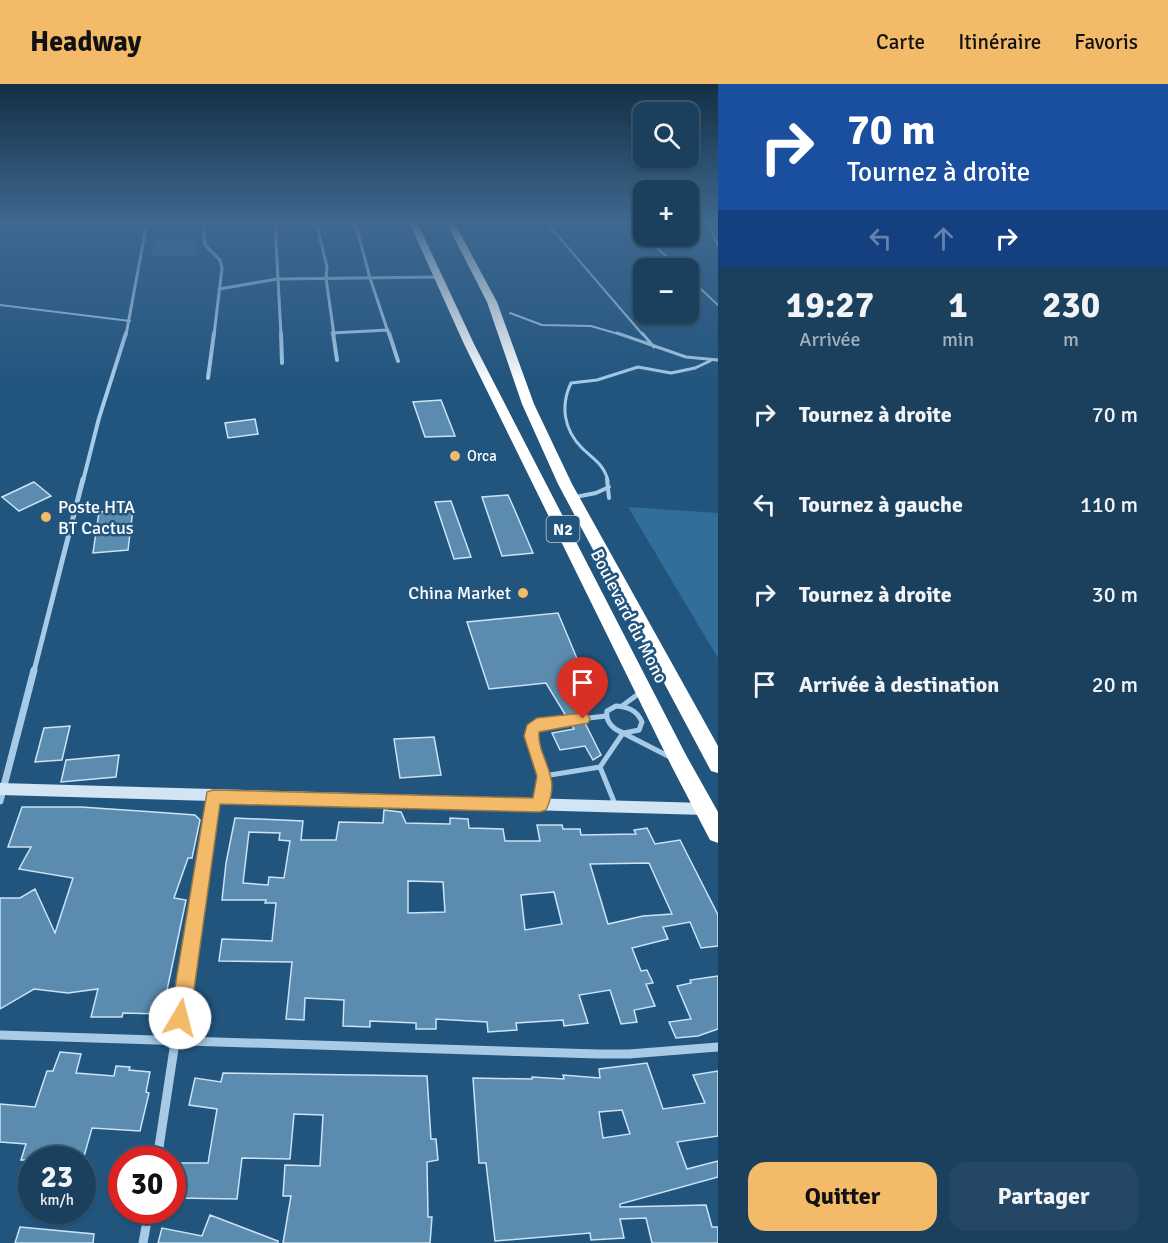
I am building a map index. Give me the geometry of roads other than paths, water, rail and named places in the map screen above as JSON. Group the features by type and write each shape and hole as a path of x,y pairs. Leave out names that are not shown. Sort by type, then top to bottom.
{"highway":[{"name":"Boulevard du Mono","path":"479,276 488,293 528,404 573,497 718,765"},
{"name":"Boulevard du Mono","path":"439,277 470,344 679,761 718,833"}],"street":[{"path":"138,276 130,321 99,418 1,793 705,809"},
{"path":"208,378 221,276"},
{"path":"219,289 277,279 439,277"},
{"path":"326,278 337,360"},
{"path":"370,278 398,362"},
{"path":"277,279 282,363"},
{"path":"332,333 388,330"},
{"path":"159,1146 213,797"},
{"path":"0,1035 598,1054 629,1054 718,1047"},
{"path":"144,1243 147,1224"}],"lane":[{"path":"593,276 656,348"},
{"path":"699,287 718,305"},
{"path":"0,305 130,321"},
{"path":"510,313 527,322 554,326 596,327 687,358 718,360"},
{"path":"609,498 609,487 603,468 580,446 564,416 564,394 571,383 597,380 627,369 638,368 671,373 695,368 710,361"},
{"path":"573,497 596,493 609,487"},
{"path":"606,716 611,708 622,706 644,690"},
{"path":"622,706 637,713 642,722 635,733 622,733"},
{"path":"606,716 611,727 679,761"},
{"path":"540,805 544,776 531,736 532,729 537,724 606,716"},
{"path":"544,776 600,767 622,733"},
{"path":"600,767 616,807"}],"place":[{"name":"Orca","path":"455,456"},
{"name":"Poste HTA BT Cactus","path":"46,517"},
{"name":"China Market","path":"523,593"}]}
